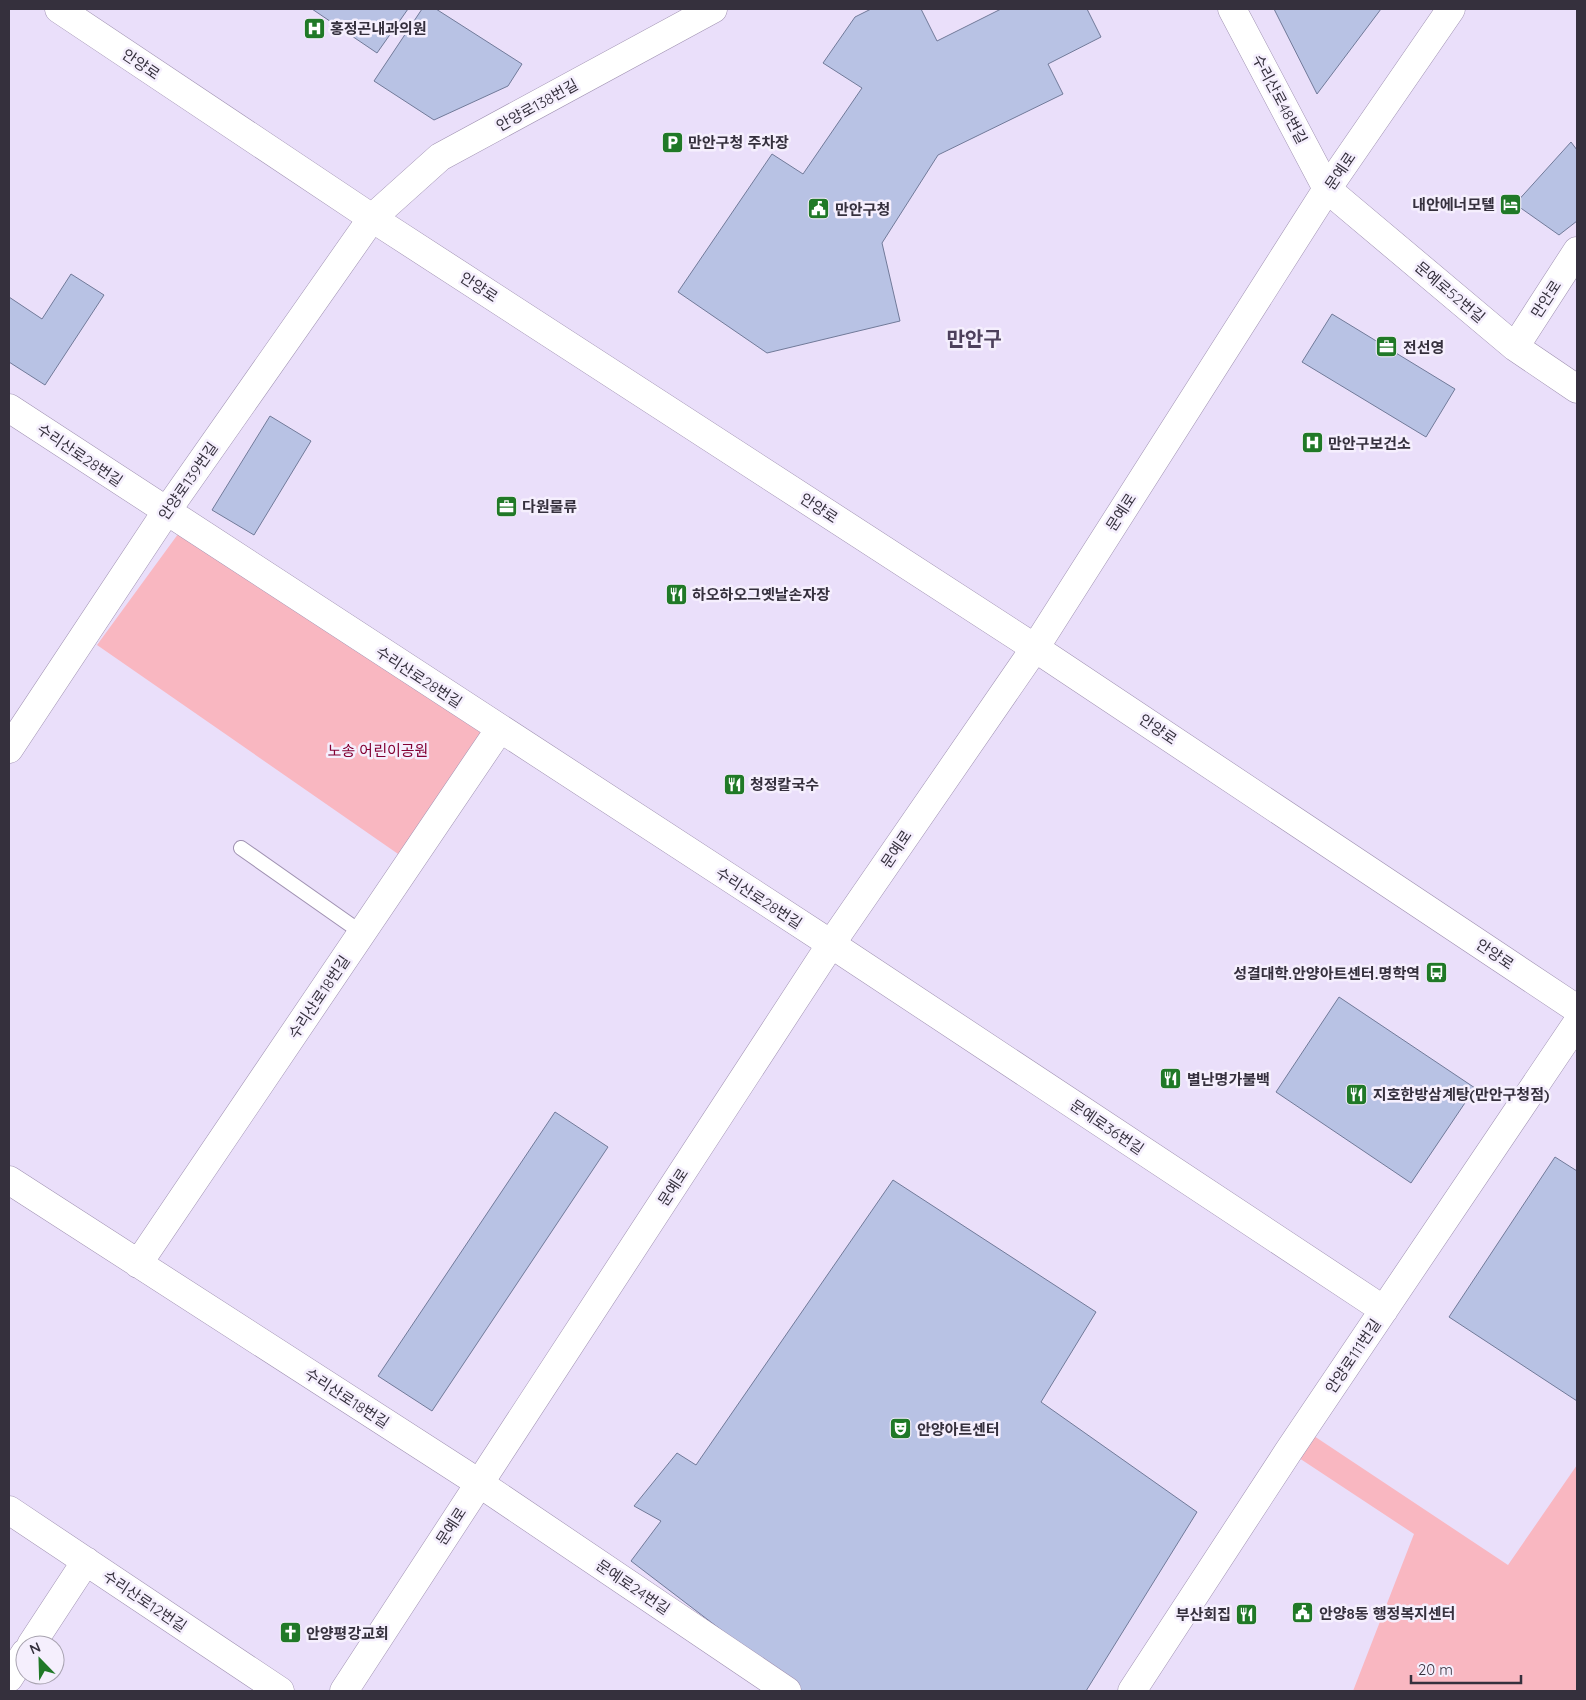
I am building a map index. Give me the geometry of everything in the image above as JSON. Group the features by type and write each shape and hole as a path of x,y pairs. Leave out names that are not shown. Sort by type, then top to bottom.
{"street":[{"name":"안양로","path":"59,9 372,218 1035,648 1577,1009"},
{"name":"안양로138번길","path":"372,218 440,157 713,9"},
{"name":"수리산로48번길","path":"1232,9 1327,189"},
{"name":"문예로","path":"344,1691 831,944 1035,648 1327,189 1451,9"},
{"name":"문예로52번길","path":"1327,189 1515,347 1577,388"},
{"name":"안양로139번길","path":"9,749 166,512 372,218"},
{"name":"만안로","path":"1515,347 1577,251"},
{"name":"수리산로28번길","path":"9,408 499,730 831,944"},
{"name":"수리산로18번길","path":"138,1264 499,730"},
{"name":"문예로36번길","path":"831,944 1384,1310"},
{"name":"안양로111번길","path":"1132,1691 1288,1452 1577,1023"},
{"name":"수리산로18번길","path":"9,1180 479,1483"},
{"name":"문예로24번길","path":"479,1483 787,1691"},
{"name":"수리산로12번길","path":"9,1510 280,1691"},
{"path":"38,1635 86,1561"}],"lane":[{"path":"242,848 362,933"}],"green space":[{"name":"노송 어린이공원","path":"181,530 484,732 401,856 97,645"},
{"path":"1314,1436 1508,1565 1577,1465 1577,1691 1353,1691 1414,1534 1299,1458"}],"building":[{"path":"312,9 408,9 377,53"},
{"path":"422,9 436,9 522,64 508,86 434,120 374,81"},
{"name":"만안구청","path":"871,9 921,9 937,41 1001,9 1087,9 1101,37 1048,64 1063,94 938,155 882,243 900,321 767,353 678,292 772,154 803,174 862,88 823,63 855,17"},
{"path":"1274,9 1381,9 1317,94"},
{"path":"1571,142 1577,150 1577,221 1559,235 1515,204"},
{"path":"71,274 104,295 45,385 9,362 9,297 42,319"},
{"path":"1332,314 1455,389 1426,437 1302,362"},
{"path":"270,416 311,441 254,535 212,510"},
{"path":"1339,997 1475,1088 1411,1183 1276,1092"},
{"path":"555,1112 608,1147 432,1411 378,1376"},
{"path":"1555,1157 1577,1171 1577,1401 1449,1317"},
{"name":"안양아트센터","path":"893,1180 1096,1312 1041,1402 1197,1512 1086,1691 801,1691 631,1561 661,1521 634,1506 677,1453 696,1465"}],"place":[{"name":"홍정곤내과의원","path":"314,28"},
{"name":"만안구청 주차장","path":"672,142"},
{"name":"내안에너모텔","path":"1511,204"},
{"name":"만안구청","path":"819,209"},
{"name":"전선영","path":"1387,347"},
{"name":"만안구보건소","path":"1312,443"},
{"name":"다원물류","path":"506,506"},
{"name":"하오하오그옛날손자장","path":"676,594"},
{"name":"청정칼국수","path":"734,784"},
{"name":"성결대학.안양아트센터.명학역","path":"1436,973"},
{"name":"별난명가불백","path":"1171,1079"},
{"name":"지호한방삼계탕(만안구청점)","path":"1357,1094"},
{"name":"안양아트센터","path":"901,1429"},
{"name":"안양8동 행정복지센터","path":"1303,1613"},
{"name":"부산회집","path":"1247,1614"},
{"name":"안양평강교회","path":"290,1633"}],"district":[{"name":"만안구","path":"974,338"}]}
